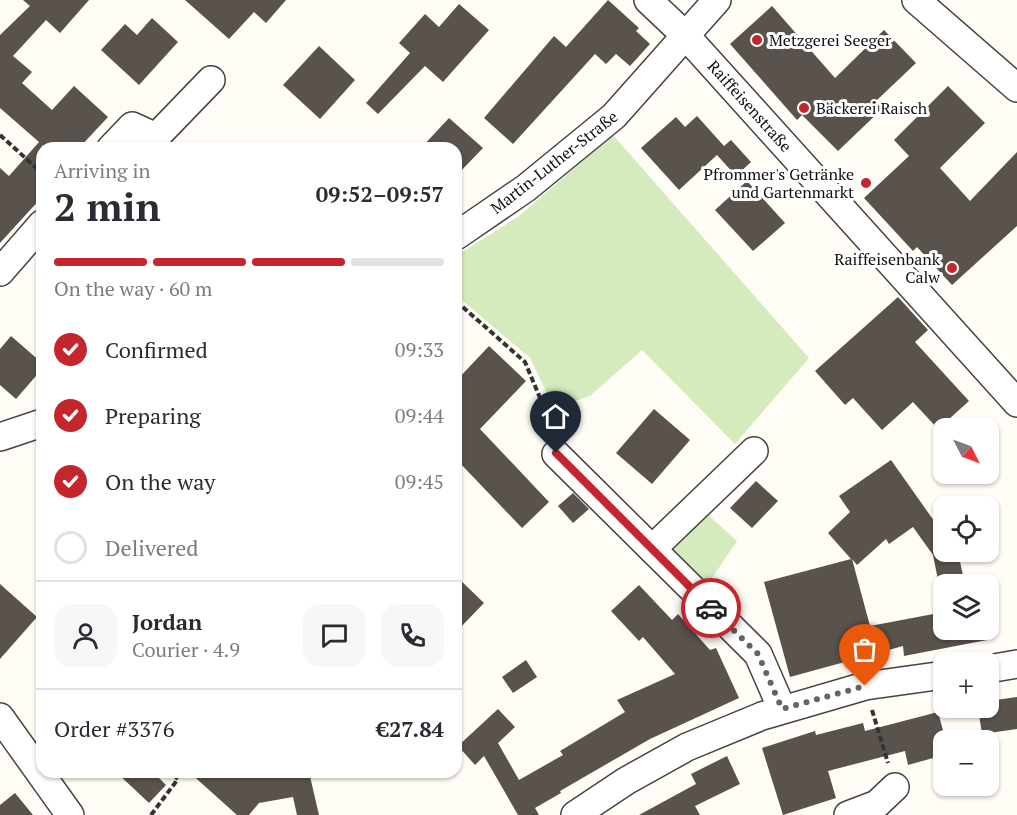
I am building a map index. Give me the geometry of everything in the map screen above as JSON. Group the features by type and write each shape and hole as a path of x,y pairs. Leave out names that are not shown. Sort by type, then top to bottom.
{"street":[{"name":"Raiffeisenstraße","path":"648,0 686,36 1017,403"},
{"name":"Martin-Luther-Straße","path":"462,232 526,188 614,116 717,0"},
{"path":"916,0 1017,88"},
{"path":"159,142 211,80"},
{"path":"117,142 132,126 156,142"},
{"path":"0,273 36,231"},
{"path":"0,437 36,425"},
{"path":"652,549 754,451"},
{"path":"556,453 758,654 782,709"},
{"path":"999,667 1017,664"},
{"path":"575,815 626,781 687,747 782,709 865,686 933,677"},
{"path":"0,717 36,768"},
{"path":"43,778 69,815"},
{"path":"848,815 877,804 895,787"}],"path":[{"path":"0,135 36,168"},
{"path":"462,306 525,362 557,440 556,453"},
{"path":"865,686 895,787"},
{"path":"151,815 177,778"}],"green space":[{"path":"613,135 809,358 735,444 642,350 590,396 554,408 530,358 462,300 462,252 519,216"},
{"path":"705,512 737,541 708,584 704,584 667,551"}],"building":[{"path":"23,0 89,0 60,33 46,20 13,56 32,72 22,83 52,110 74,86 108,117 85,142 39,142 0,108 0,35 30,6"},
{"path":"185,0 286,0 266,23 254,12 229,39"},
{"path":"608,0 639,28 636,31 650,44 630,66 616,54 606,64 595,54 513,144 484,118 554,36 566,47"},
{"path":"459,4 489,30 443,82 425,66 378,114 366,103 410,53 399,43 425,14 439,27"},
{"path":"772,6 835,78 884,30 916,63 876,101 883,108 838,151 802,115 797,120 730,44"},
{"path":"152,18 178,42 139,85 101,50 125,24 137,35"},
{"path":"319,46 355,80 320,119 283,85"},
{"path":"948,86 985,123 940,168 970,201 1017,152 1017,226 952,285 917,247 913,251 864,198 909,156 894,140"},
{"path":"697,116 724,146 731,140 751,162 736,176 717,155 679,190 641,148 676,117 685,127"},
{"path":"449,118 483,148 462,170 462,142 427,142"},
{"path":"36,145 36,204 0,243 0,168 9,176"},
{"path":"747,181 785,223 753,251 715,210"},
{"path":"898,297 928,330 915,342 969,401 950,418 933,418 933,424 913,402 882,430 853,398 845,405 815,371"},
{"path":"11,336 36,358 36,376 16,399 0,385 0,349"},
{"path":"489,346 526,381 480,429 549,502 522,528 462,465 462,375"},
{"path":"654,409 690,440 652,484 616,453"},
{"path":"891,460 933,519 933,555 913,527 889,544 886,539 857,565 852,559 870,626 933,614 933,640 987,640 904,656 903,646 790,677 764,582 851,559 828,533 850,512 839,496"},
{"path":"756,481 778,501 752,528 730,508"},
{"path":"573,493 589,509 573,523 558,506"},
{"path":"934,562 960,562 963,574 937,574"},
{"path":"462,582 484,603 462,626"},
{"path":"0,584 36,618 0,659"},
{"path":"639,585 672,620 678,614 710,650 716,648 739,698 650,739 560,791 561,793 535,808 539,815 518,815 484,756 475,765 462,750 462,742 498,709 515,727 498,743 519,780 563,755 560,751 625,712 617,700 675,674 643,637 639,641 611,611"},
{"path":"526,660 537,677 513,693 502,677"},
{"path":"1017,697 1017,729 999,732 981,730 980,718 999,718 999,699"},
{"path":"933,713 933,718 940,718 943,730 933,730 933,758 908,765 905,751 828,771 836,798 783,815 762,748 815,731 816,735 863,723 865,731"},
{"path":"727,756 740,784 695,806 700,815 639,815 696,784 691,774"},
{"path":"122,778 159,778 166,785 149,803"},
{"path":"196,778 310,778 319,815 297,815 293,797 259,803 249,815 237,815"},
{"path":"15,793 33,815 0,815 0,805"}],"way so far":[{"path":"711,608 758,654 782,709 865,686"}],"place":[{"name":"Metzgerei Seeger","path":"757,40"},
{"name":"Bäckerei Raisch","path":"804,108"},
{"name":"Pfrommer's Getränke und Gartenmarkt","path":"866,183"},
{"name":"Raiffeisenbank Calw","path":"952,268"}],"route":[{"path":"556,453 711,608"}]}
